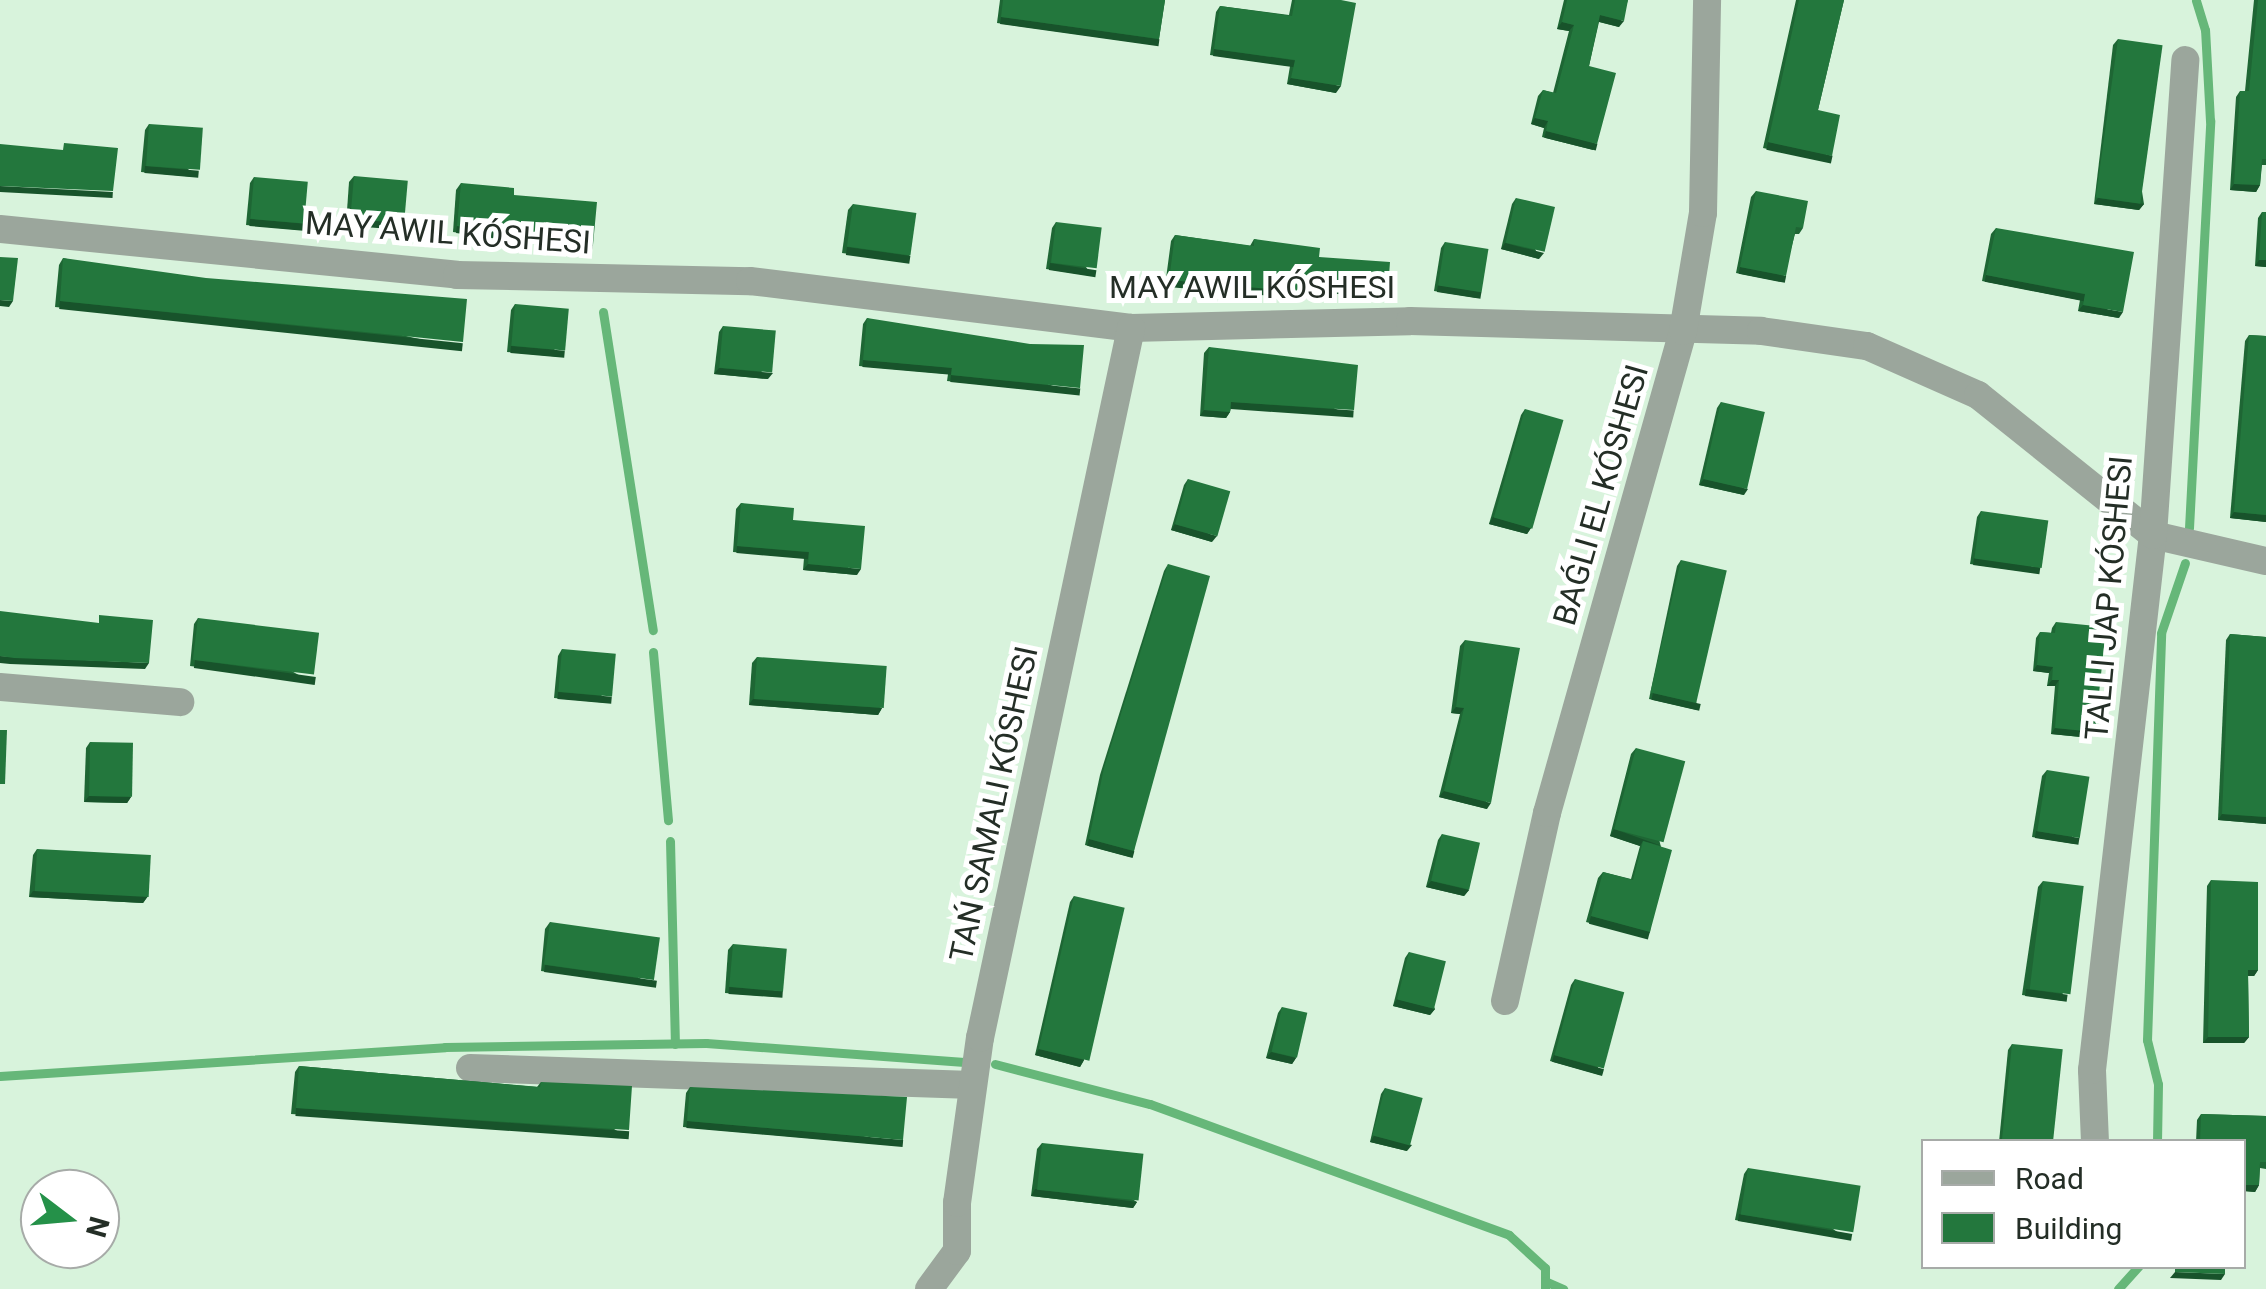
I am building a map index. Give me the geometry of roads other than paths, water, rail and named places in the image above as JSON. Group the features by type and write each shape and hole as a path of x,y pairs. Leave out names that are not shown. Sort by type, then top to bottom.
{"street":[{"path":"1505,1001 1547,812 1684,331 1703,213 1707,0"},
{"path":"2096,1139 2092,1070 2153,536 2185,60"},
{"path":"0,230 456,275 750,281 1131,328 1410,321 1762,331 1867,346 1978,395 2153,536 2266,561"},
{"path":"928,1289 957,1251 956,1203 974,1085 1131,328"},
{"path":"0,688 180,702"},
{"path":"470,1068 974,1085"}],"waterway":[{"path":"2189,528 2210,121 2205,30 2196,0"},
{"path":"603,312 653,630"},
{"path":"2157,1139 2158,1084 2147,1040 2161,633 2185,563"},
{"path":"653,652 668,820"},
{"path":"670,841 675,1044"},
{"path":"0,1076 445,1047 706,1043 964,1062"},
{"path":"995,1064 1150,1104 1509,1235 1545,1268 1545,1289"},
{"path":"2118,1289 2136,1269"},
{"path":"1545,1281 1563,1289"}]}
